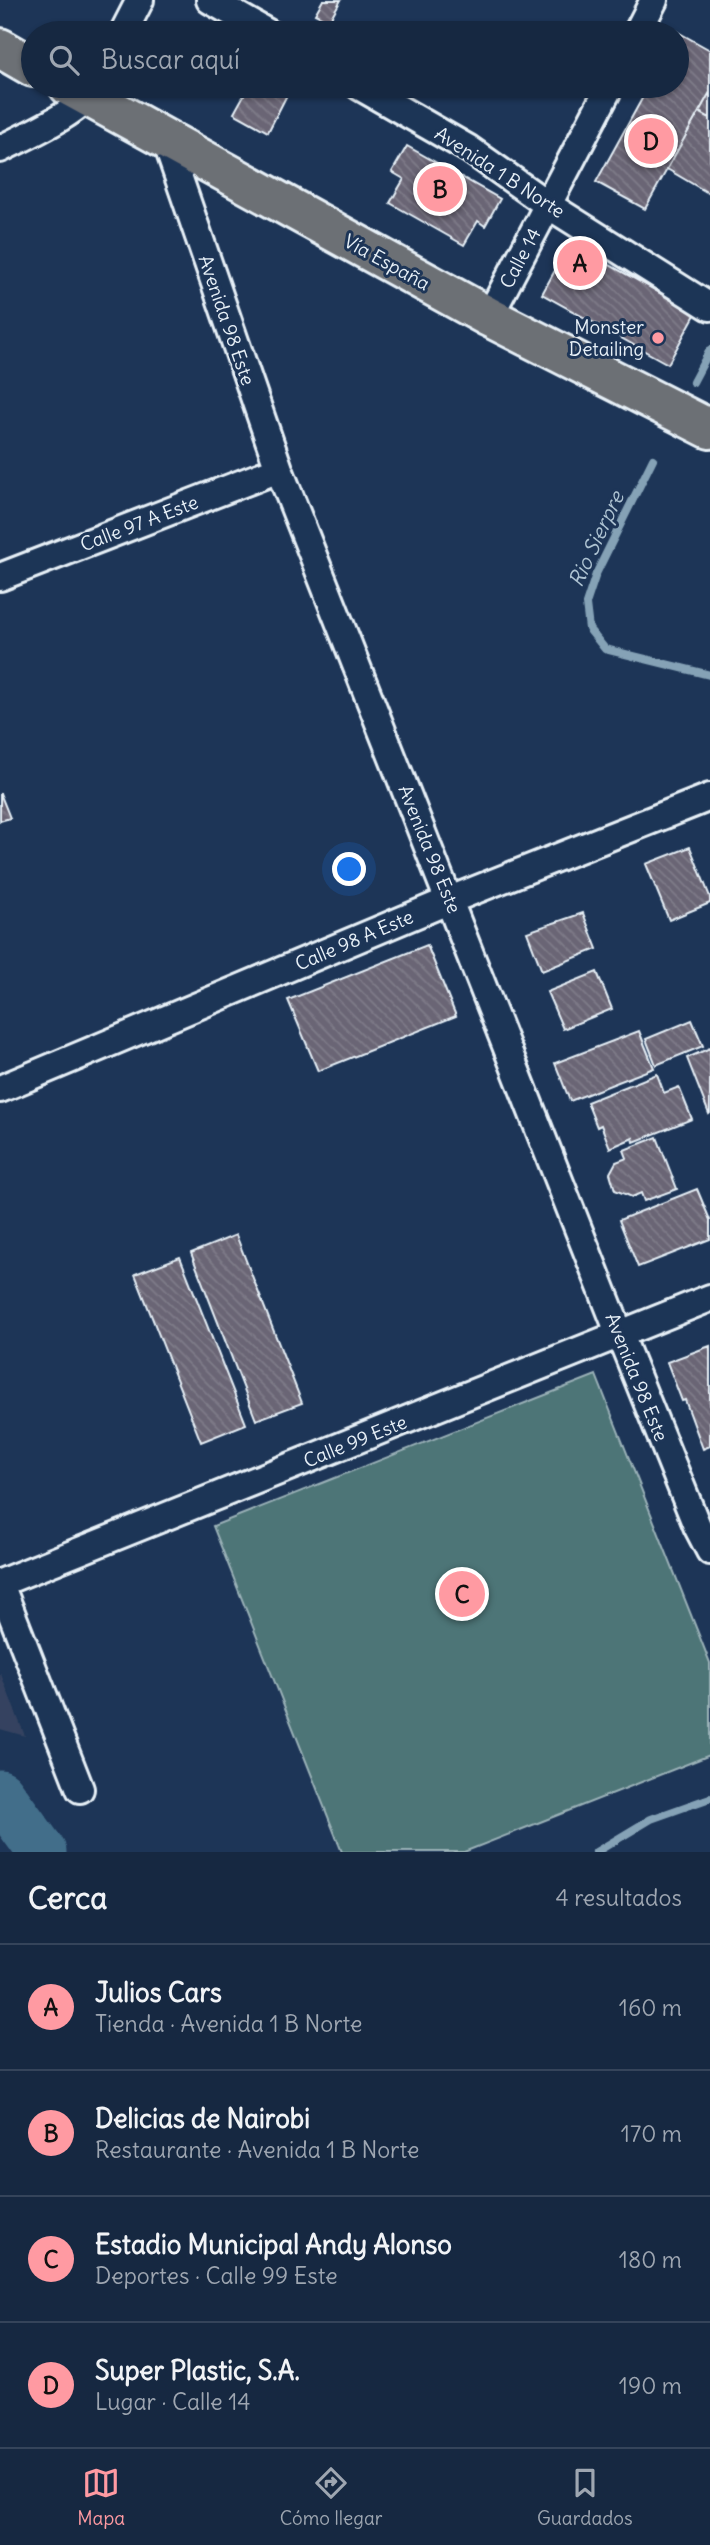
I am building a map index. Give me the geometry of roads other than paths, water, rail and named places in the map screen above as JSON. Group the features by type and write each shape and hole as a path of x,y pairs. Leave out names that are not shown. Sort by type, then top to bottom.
{"main road":[{"path":"0,48 21,59"},
{"name":"Vía España","path":"98,98 166,141 489,317 710,429"}],"street":[{"path":"129,21 140,0"},
{"path":"210,0 247,21"},
{"path":"643,21 654,0"},
{"path":"0,149 40,130 76,98"},
{"name":"Avenida 1 B Norte","path":"380,98 469,149 548,205 710,307"},
{"name":"Calle 14","path":"489,317 604,98"},
{"name":"Avenida 98 Este","path":"166,141 279,468 620,1335 697,1526 710,1551"},
{"name":"Calle 97 A Este","path":"0,577 279,468"},
{"name":"Calle 98 A Este","path":"0,1088 450,900 710,797"},
{"name":"Calle 99 Este","path":"0,1583 710,1298"},
{"path":"0,1583 80,1789"}],"waterway":[{"name":"Rio Sierpre","path":"693,382 710,350"},
{"name":"Rio Sierpre","path":"653,459 596,574 586,604 589,629 605,649 710,675"},
{"path":"0,1794 42,1852"},
{"name":"Rio Sierpre","path":"596,1852 651,1819 710,1798"}],"place":[{"name":"Super Plastic, S.A.","path":"651,141"},
{"name":"Delicias de Nairobi","path":"440,189"},
{"name":"Julios Cars","path":"580,263"},
{"name":"Monster Detailing","path":"658,338"},
{"name":"Estadio Municipal Andy Alonso","path":"462,1594"}]}
